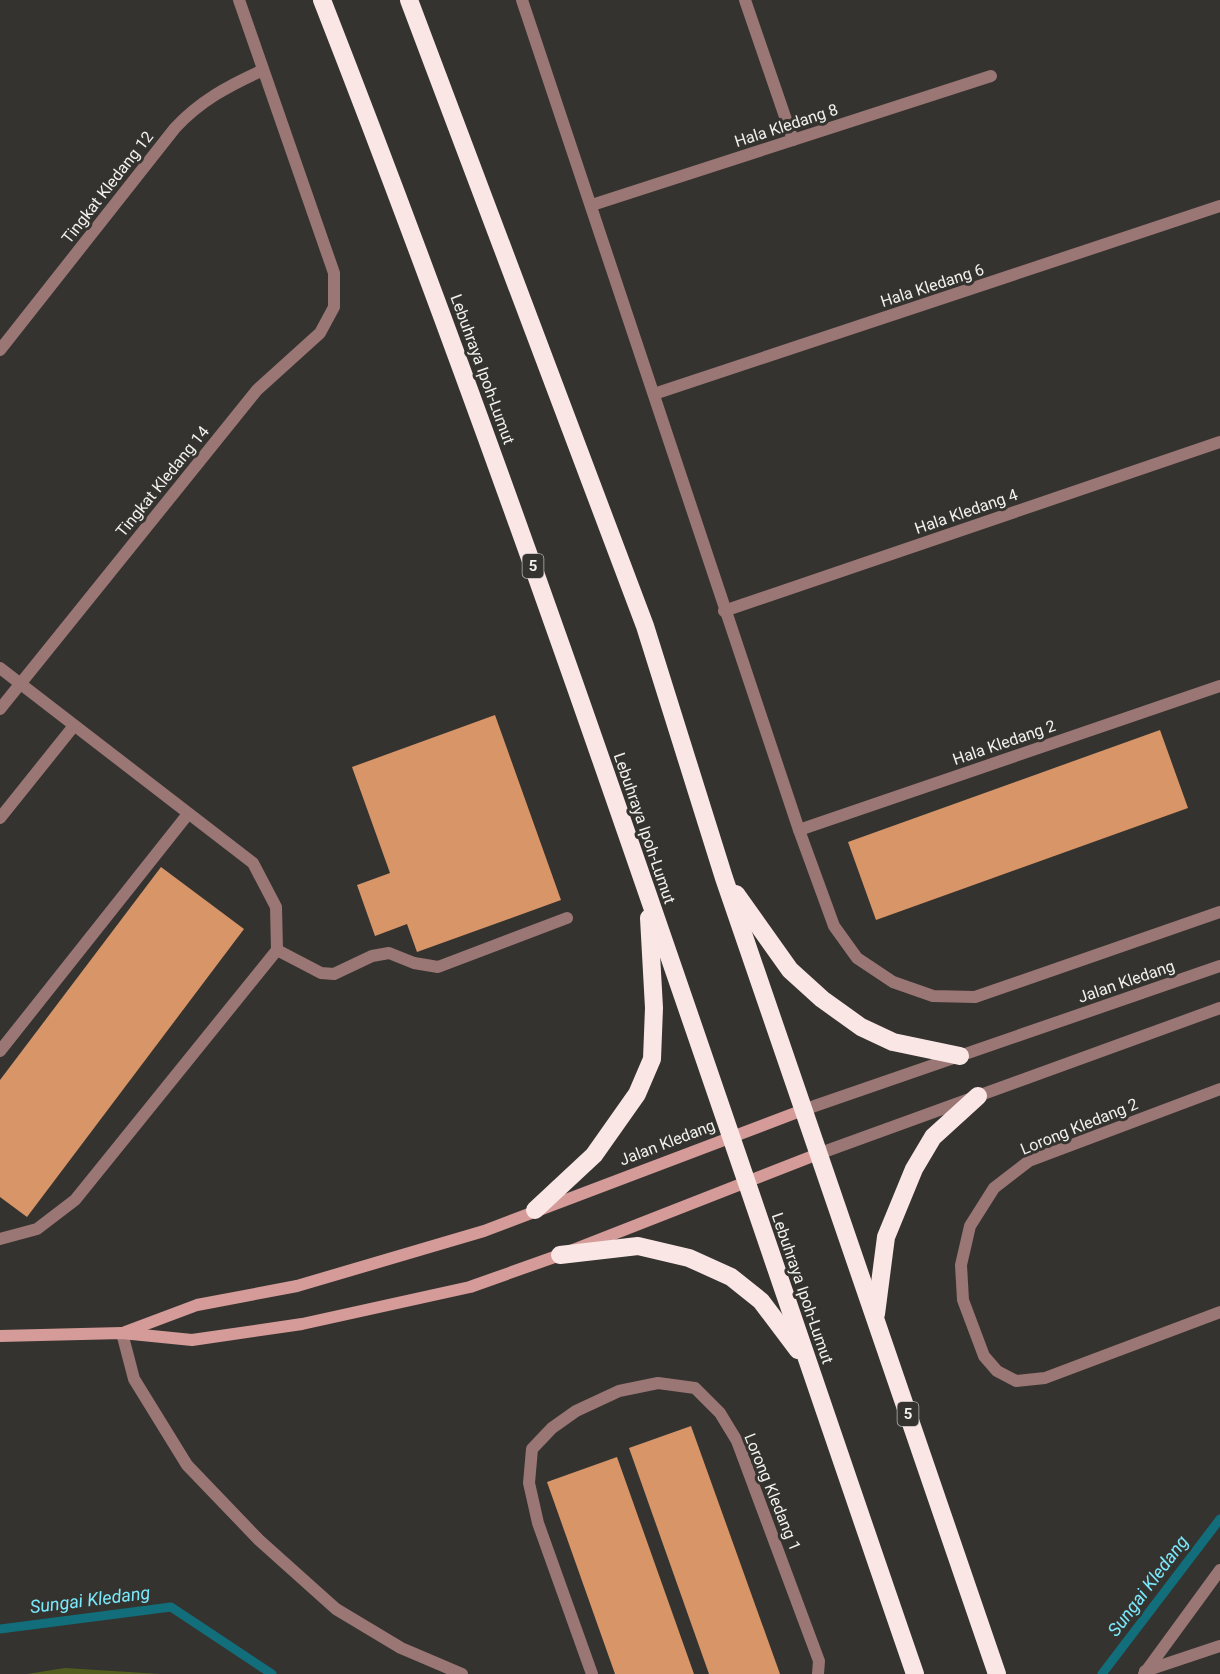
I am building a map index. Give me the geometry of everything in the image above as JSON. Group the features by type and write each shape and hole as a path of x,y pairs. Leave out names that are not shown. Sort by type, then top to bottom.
{"highway":[{"name":"Lebuhraya Ipoh-Lumut","path":"322,0 408,220 474,400 915,1674"},
{"name":"5","path":"409,0 645,626 724,878 997,1674"},
{"path":"724,878 790,970 822,999 861,1027 893,1042 960,1056"},
{"path":"536,1210 594,1155 637,1094 652,1059 654,1008 647,895"},
{"path":"875,1319 886,1237 914,1170 933,1137 978,1096"},
{"path":"560,1255 638,1246 689,1258 732,1277 761,1301 808,1363"}],"main road":[{"name":"Jalan Kledang","path":"122,1333 196,1305 297,1286 484,1231 803,1110"},
{"name":"Jalan Kledang","path":"0,1336 122,1333 192,1340 302,1324 470,1287 560,1255 818,1154"}],"street":[{"name":"Tingkat Kledang 14","path":"0,709 257,390 320,333 334,307 334,273 261,71 239,0"},
{"path":"522,0 592,205 723,611 799,830 834,926 857,958 893,982 933,996 975,997 1220,912"},
{"path":"745,0 793,140"},
{"name":"Tingkat Kledang 12","path":"0,350 175,128 196,106 224,87 261,71"},
{"name":"Hala Kledang 8","path":"592,205 991,76"},
{"name":"Hala Kledang 6","path":"654,394 1220,206"},
{"name":"Hala Kledang 4","path":"723,611 1220,442"},
{"path":"0,668 253,863 276,907 276,950 75,1200 37,1229 0,1239"},
{"name":"Hala Kledang 2","path":"799,830 1220,686"},
{"path":"0,818 74,727"},
{"path":"0,1051 188,814"},
{"path":"276,950 321,973 334,974 372,956 388,954 414,963 438,967 567,918"},
{"name":"Jalan Kledang","path":"803,1110 1220,966"},
{"name":"Jalan Kledang","path":"818,1154 1220,1008"},
{"name":"Lorong Kledang 2","path":"1220,1089 1029,1161 994,1188 970,1226 961,1265 963,1300 984,1356 997,1371 1016,1381 1045,1378 1220,1312"},
{"path":"122,1333 134,1379 187,1465 259,1540 336,1609 401,1648 462,1674"},
{"name":"Lorong Kledang 1","path":"592,1674 538,1523 529,1483 532,1449 552,1428 576,1411 619,1391 658,1383 695,1388 720,1413 737,1441 819,1661 818,1674"},
{"path":"1144,1672 1220,1570"},
{"path":"1144,1672 1220,1646"}],"green space":[{"path":"65,1668 161,1674 27,1674"}],"building":[{"path":"495,715 561,900 417,952 407,924 375,936 357,885 390,873 352,767"},
{"path":"1160,730 1188,808 876,920 848,842"},
{"path":"161,867 244,929 27,1217 0,1197 0,1080"},
{"path":"691,1426 780,1674 709,1674 629,1448"},
{"path":"617,1457 694,1674 615,1674 547,1482"}],"waterway":[{"name":"Sungai Kledang","path":"1102,1674 1220,1519"},
{"name":"Sungai Kledang","path":"0,1629 171,1607 272,1674"}]}
